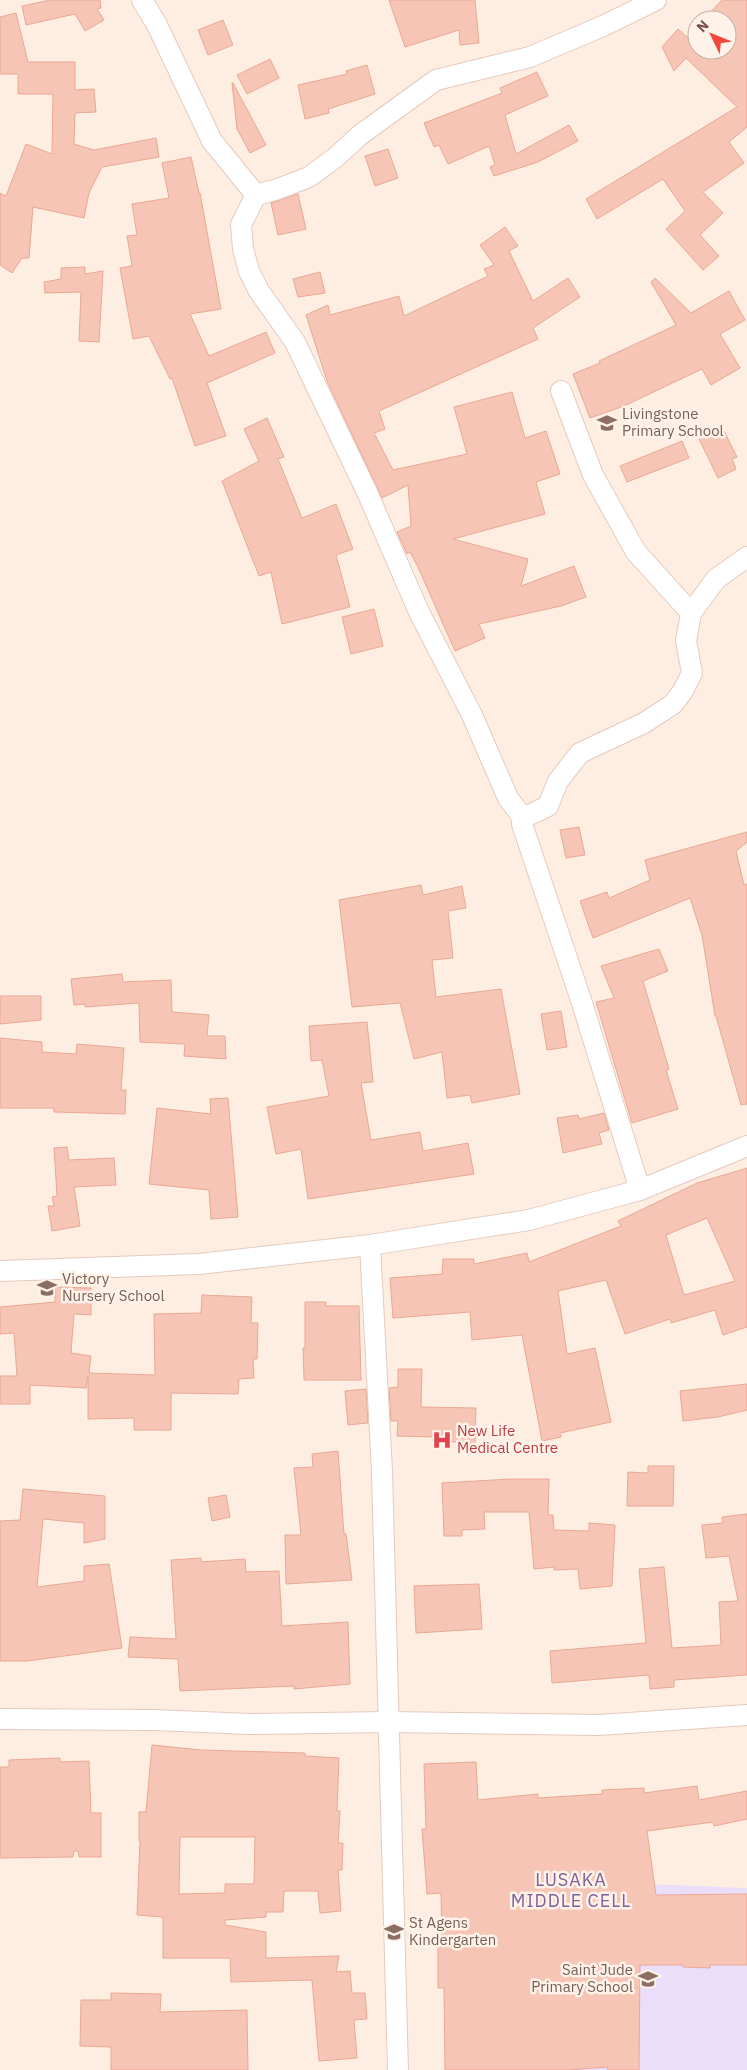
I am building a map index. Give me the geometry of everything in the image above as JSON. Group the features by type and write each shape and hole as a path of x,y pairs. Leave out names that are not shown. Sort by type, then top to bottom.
{"street":[{"path":"142,0 157,25 212,141 256,195"},
{"path":"640,1190 582,1003 522,824 523,818 508,798 472,715 419,612 367,492 294,342 259,291 249,271 241,225 256,195 309,177 336,157 360,135 436,80 530,57 603,26 656,0"},
{"path":"561,391 592,475 636,552 691,613"},
{"path":"523,818 548,806 558,781 580,754 644,723 672,704 692,672 686,641 691,613 716,579 747,557"},
{"path":"0,1271 199,1264 370,1244 529,1220 640,1190 747,1146"},
{"path":"370,1244 382,1472 398,2070"},
{"path":"0,1719 154,1720 250,1724 388,1722 599,1725 747,1715"}],"shaded area":[{"name":"Saint Jude Primary School","path":"649,1884 747,1888 747,2070 556,2070"}],"building":[{"path":"50,0 100,0 101,8 97,9 104,20 85,31 75,14 26,25 22,6"},
{"path":"389,0 475,0 479,43 460,45 459,30 405,47"},
{"path":"722,0 747,0 747,127 729,142 744,163 703,192 723,213 700,235 719,256 703,270 666,229 685,211 663,179 597,219 586,199 737,107 688,60 737,60 737,10 712,10"},
{"path":"16,13 28,62 75,62 75,90 94,89 96,112 75,113 74,144 94,150 156,138 159,157 102,167 89,193 84,218 33,207 29,258 22,258 12,273 0,265 0,193 6,196 26,144 52,154 53,94 18,94 18,74 0,74 0,17"},
{"path":"223,20 233,45 208,55 198,30"},
{"path":"678,29 687,37 687,59 674,71 662,47"},
{"path":"270,59 279,78 247,94 237,75"},
{"path":"367,65 375,94 328,109 329,113 305,119 298,85 347,74 346,71"},
{"path":"537,72 548,96 505,115 516,154 569,125 578,141 538,162 494,176 490,167 495,165 489,146 448,164 439,145 434,147 424,123 502,93 500,88"},
{"path":"232,83 266,145 250,153 237,129"},
{"path":"388,149 398,178 375,186 365,156"},
{"path":"191,157 200,193 221,309 190,314 209,356 266,332 275,353 207,383 226,436 195,446 172,378 170,379 149,336 133,339 120,268 132,266 127,236 137,235 132,204 169,198 162,163"},
{"path":"298,194 306,229 278,235 271,203"},
{"path":"505,227 518,246 509,251 533,301 568,278 580,297 533,328 538,339 379,411 385,429 374,433 393,470 467,454 454,407 512,392 525,438 546,431 560,474 536,482 545,514 453,539 528,559 521,586 574,566 586,597 561,606 479,624 485,638 455,651 418,567 410,552 407,554 397,532 411,526 408,485 382,498 327,381 306,315 328,305 330,315 399,296 404,316 488,276 484,269 494,265 480,245"},
{"path":"85,267 85,274 103,271 99,342 79,341 81,292 45,293 44,282 61,279 61,268"},
{"path":"320,272 325,293 298,297 293,279"},
{"path":"655,278 691,313 729,291 745,320 720,334 740,368 711,385 702,369 624,406 590,418 573,374 600,363 599,361 676,325 651,282"},
{"path":"267,418 284,457 278,459 302,518 336,504 353,549 336,555 350,607 282,624 271,572 259,576 222,481 259,461 244,429"},
{"path":"722,427 737,457 732,459 736,469 718,478 699,439"},
{"path":"682,441 689,458 627,482 620,466"},
{"path":"374,609 383,646 351,654 342,617"},
{"path":"579,827 585,855 566,858 560,830"},
{"path":"747,832 747,842 736,851 744,885 747,884 747,1104 741,1105 715,1016 702,935 690,898 593,938 580,901 607,892 609,898 650,880 645,860"},
{"path":"421,885 423,895 462,886 466,908 448,911 453,958 432,960 436,997 501,989 520,1094 472,1103 470,1095 447,1098 442,1052 414,1059 400,1003 352,1007 339,900"},
{"path":"659,949 668,971 643,981 669,1069 666,1070 678,1109 632,1123 596,1002 614,998 601,966"},
{"path":"122,974 123,982 171,980 172,1012 209,1015 207,1036 225,1036 226,1059 184,1056 185,1044 140,1042 139,1003 85,1007 85,1004 74,1005 71,979"},
{"path":"0,996 41,996 41,1020 0,1024"},
{"path":"561,1011 567,1047 547,1050 541,1014"},
{"path":"367,1022 373,1082 361,1083 371,1140 420,1132 423,1151 468,1143 474,1174 308,1199 301,1149 276,1154 267,1107 329,1096 322,1060 311,1061 309,1026"},
{"path":"0,1038 42,1042 42,1052 76,1054 77,1044 124,1048 121,1090 126,1090 125,1114 54,1112 54,1108 0,1108"},
{"path":"228,1098 238,1217 211,1219 209,1190 149,1184 157,1108 211,1114 210,1099"},
{"path":"604,1113 609,1130 599,1133 602,1144 563,1153 557,1118 578,1115 579,1119"},
{"path":"67,1147 69,1160 114,1158 116,1185 74,1187 80,1226 52,1231 48,1206 54,1206 52,1197 57,1196 54,1148"},
{"path":"747,1168 747,1327 723,1335 715,1310 671,1323 670,1319 625,1334 606,1280 558,1291 567,1354 595,1348 611,1422 560,1433 561,1437 542,1441 522,1335 472,1340 470,1312 393,1318 390,1278 442,1274 443,1259 474,1259 474,1264 527,1253 529,1262 621,1226 618,1221 697,1183","holes":["707,1218 735,1281 684,1295 666,1235"]},
{"path":"55,1287 91,1288 91,1315 74,1314 71,1353 91,1356 89,1373 155,1375 154,1314 201,1313 202,1295 252,1297 251,1323 258,1323 257,1359 253,1359 254,1378 239,1379 238,1394 171,1393 171,1430 134,1430 134,1418 88,1419 88,1376 86,1388 30,1385 30,1404 0,1404 0,1376 17,1376 14,1333 0,1334 0,1307 55,1302"},
{"path":"305,1302 326,1302 326,1306 359,1306 361,1380 304,1380"},
{"path":"398,1369 422,1369 421,1407 476,1408 475,1443 435,1441 435,1437 397,1436 398,1421 391,1421 389,1388 398,1387"},
{"path":"747,1384 747,1410 718,1417 683,1421 680,1391"},
{"path":"366,1389 368,1423 348,1425 345,1391"},
{"path":"338,1451 344,1534 346,1534 352,1580 286,1584 285,1535 301,1535 294,1468 313,1467 312,1454"},
{"path":"648,1466 674,1466 673,1506 627,1506 628,1472 648,1473"},
{"path":"549,1479 548,1515 553,1515 554,1530 589,1531 589,1523 615,1525 612,1586 580,1589 578,1569 554,1570 554,1567 534,1569 529,1512 484,1512 485,1529 462,1530 462,1536 444,1536 442,1483"},
{"path":"23,1489 105,1496 105,1539 84,1543 84,1523 43,1519 37,1587 84,1581 84,1566 109,1564 122,1648 28,1661 0,1661 0,1521 20,1520"},
{"path":"226,1495 230,1517 212,1521 208,1498"},
{"path":"747,1514 747,1675 674,1680 674,1687 650,1689 649,1675 552,1683 550,1651 646,1643 639,1569 664,1567 672,1648 721,1645 719,1602 738,1601 729,1556 706,1558 702,1525 723,1523 722,1517"},
{"path":"201,1558 201,1562 245,1559 246,1572 279,1571 282,1626 348,1622 350,1684 294,1689 294,1686 180,1691 178,1659 128,1657 130,1637 176,1639 171,1560"},
{"path":"479,1584 482,1629 416,1633 414,1586"},
{"path":"152,1745 201,1750 305,1753 305,1756 339,1758 337,1811 340,1811 338,1843 343,1843 342,1870 338,1870 341,1911 320,1913 318,1891 284,1891 283,1912 266,1912 266,1917 225,1920 225,1925 266,1932 266,1958 339,1956 336,1972 350,1971 352,1993 365,1993 367,2019 354,2020 357,2058 319,2061 312,1980 231,1982 230,1958 163,1958 163,1917 137,1915 140,1841 139,1812 146,1812","holes":["180,1837 255,1837 254,1884 225,1884 225,1893 179,1894"]},
{"path":"60,1758 60,1762 89,1761 91,1813 101,1813 101,1857 79,1857 78,1851 74,1851 73,1857 0,1858 0,1767 9,1767 9,1760"},
{"path":"476,1762 478,1800 538,1794 538,1798 602,1794 602,1790 644,1788 644,1793 697,1786 699,1800 747,1791 747,1819 714,1826 713,1822 647,1831 656,1895 747,1894 747,1965 710,1965 710,1968 683,1967 683,1965 640,1965 639,2070 607,2070 608,2067 567,2070 445,2070 444,1988 438,1988 438,1947 442,1947 441,1893 427,1894 422,1829 426,1829 424,1764"},
{"path":"111,1993 161,1994 160,2012 247,2010 248,2070 111,2070 111,2047 80,2046 81,2000 111,2000"}],"place":[{"name":"Livingstone Primary School","path":"607,423"},
{"name":"Victory Nursery School","path":"47,1288"},
{"name":"New Life Medical Centre","path":"442,1440"},
{"name":"St Agens Kindergarten","path":"394,1932"},
{"name":"Saint Jude Primary School","path":"648,1979"}],"district":[{"name":"LUSAKA MIDDLE CELL","path":"571,1890"}]}
